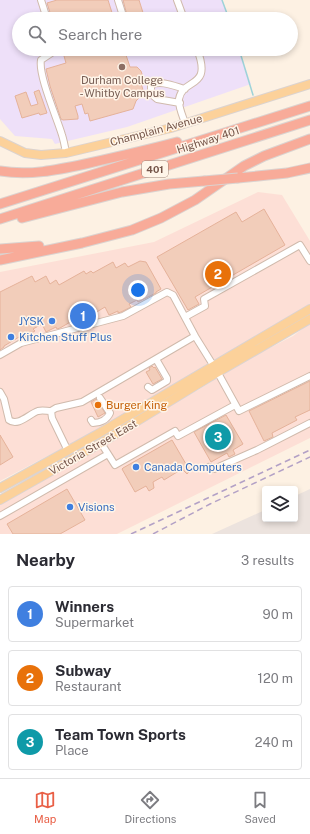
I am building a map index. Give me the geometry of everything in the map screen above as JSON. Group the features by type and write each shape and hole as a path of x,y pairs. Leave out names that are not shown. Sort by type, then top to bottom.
{"highway":[{"name":"Highway 401","path":"0,204 296,109 310,106"},
{"path":"0,171 34,173 81,165 183,140 296,109"},
{"name":"Highway 401","path":"0,219 310,120"},
{"path":"0,260 82,243 132,230 161,218 195,200 244,166 264,156 310,139"},
{"path":"0,224 122,192 163,185 287,173 310,168"},
{"path":"0,250 82,243"}],"main road":[{"name":"Champlain Avenue","path":"0,141 25,153 41,155 66,153 185,123 310,84"},
{"name":"Victoria Street East","path":"0,500 101,443 310,310"},
{"name":"Victoria Street East","path":"0,488 310,320"},
{"path":"42,477 43,471 68,457 68,450"}],"lane":[{"path":"41,0 45,12"},
{"path":"118,0 122,12"},
{"path":"177,0 181,12"},
{"path":"47,56 41,60 40,65 62,135 66,153"},
{"path":"185,123 179,100 182,92 198,79 202,71 199,56"},
{"path":"180,103 157,99 151,94 151,85 161,82 185,89"},
{"path":"185,317 205,306 204,299 300,245 310,261"},
{"path":"0,355 21,343 123,316 167,292 173,295 239,411 310,376"},
{"path":"0,392 4,399 9,420 11,422 16,422 39,411 51,411 56,408 82,402 195,336"},
{"path":"148,387 152,390 167,381 167,378 156,359"},
{"path":"91,420 93,423 98,423 108,418 110,413 100,398"},
{"path":"101,443 115,465 174,430 178,436 235,405"},
{"path":"51,411 52,418 68,450"},
{"path":"209,467 214,469 258,450 310,423"},
{"path":"0,516 108,454"}],"shaded area":[{"name":"Durham College - Whitby Campus","path":"0,0 222,0 226,12 12,12 12,56 241,56 251,84 127,127 55,144 52,139 15,136 0,119"},
{"path":"258,192 282,195 310,241 310,306 97,430 0,481 0,272 154,242"},
{"path":"310,323 310,438 117,534 0,534 0,500 198,390 242,362 293,336"},
{"path":"310,489 310,534 212,534 262,511 262,522 298,522 298,495"}],"building":[{"path":"57,0 108,0 112,12 50,12 47,3"},
{"path":"123,0 139,0 143,12 126,12"},
{"path":"64,56 126,56 130,67 137,67 141,71 141,83 143,90 141,91 140,97 136,101 133,109 90,121 88,113 85,114 82,104 75,106 78,119 63,120 61,119 50,86 46,69 66,63"},
{"path":"39,90 47,113 40,115 39,113 22,118 15,96 26,92 31,106 38,104 34,92"},
{"path":"264,209 285,245 195,297 199,304 188,310 157,257 236,212 242,222"},
{"path":"140,261 146,262 161,289 156,293 138,302 137,300 129,304 131,307 118,313 118,311 109,315 105,307 95,313 96,316 87,321 84,319 74,324 72,321 60,328 57,329 56,327 46,332 42,324 33,329 35,331 20,339 19,337 0,350 0,292 32,276 35,282 46,276 50,284 56,280 59,285 84,271 86,274 91,271 93,273 113,262 116,268 125,263 128,267"},
{"path":"152,366 154,368 155,367 162,379 153,384 146,372 150,370 149,368"},
{"path":"310,381 310,410 295,417 297,420 272,433 273,437 264,441 249,411"},
{"name":"Burger King","path":"96,399 105,413 98,417 91,402"},
{"path":"226,415 243,444 233,450 235,454 229,457 227,453 211,462 194,432"},
{"path":"0,435 13,457 0,465"},
{"path":"172,440 190,471 187,474 182,469 164,480 162,477 153,482 154,488 149,491 146,486 135,492 122,469"},
{"path":"67,489 85,520 60,534 13,534 7,524"}],"waterway":[{"path":"222,0 226,12"},
{"path":"241,56 253,95"}],"railway":[{"path":"131,534 310,450"},
{"path":"153,534 210,504 310,457"}],"place":[{"name":"Durham College - Whitby Campus","path":"122,67"},
{"name":"Subway","path":"218,274"},
{"name":"Winners","path":"83,316"},
{"name":"JYSK","path":"52,321"},
{"name":"Kitchen Stuff Plus","path":"11,337"},
{"name":"Burger King","path":"98,405"},
{"name":"Team Town Sports","path":"218,437"},
{"name":"Canada Computers","path":"136,467"},
{"name":"Visions","path":"70,507"}]}
